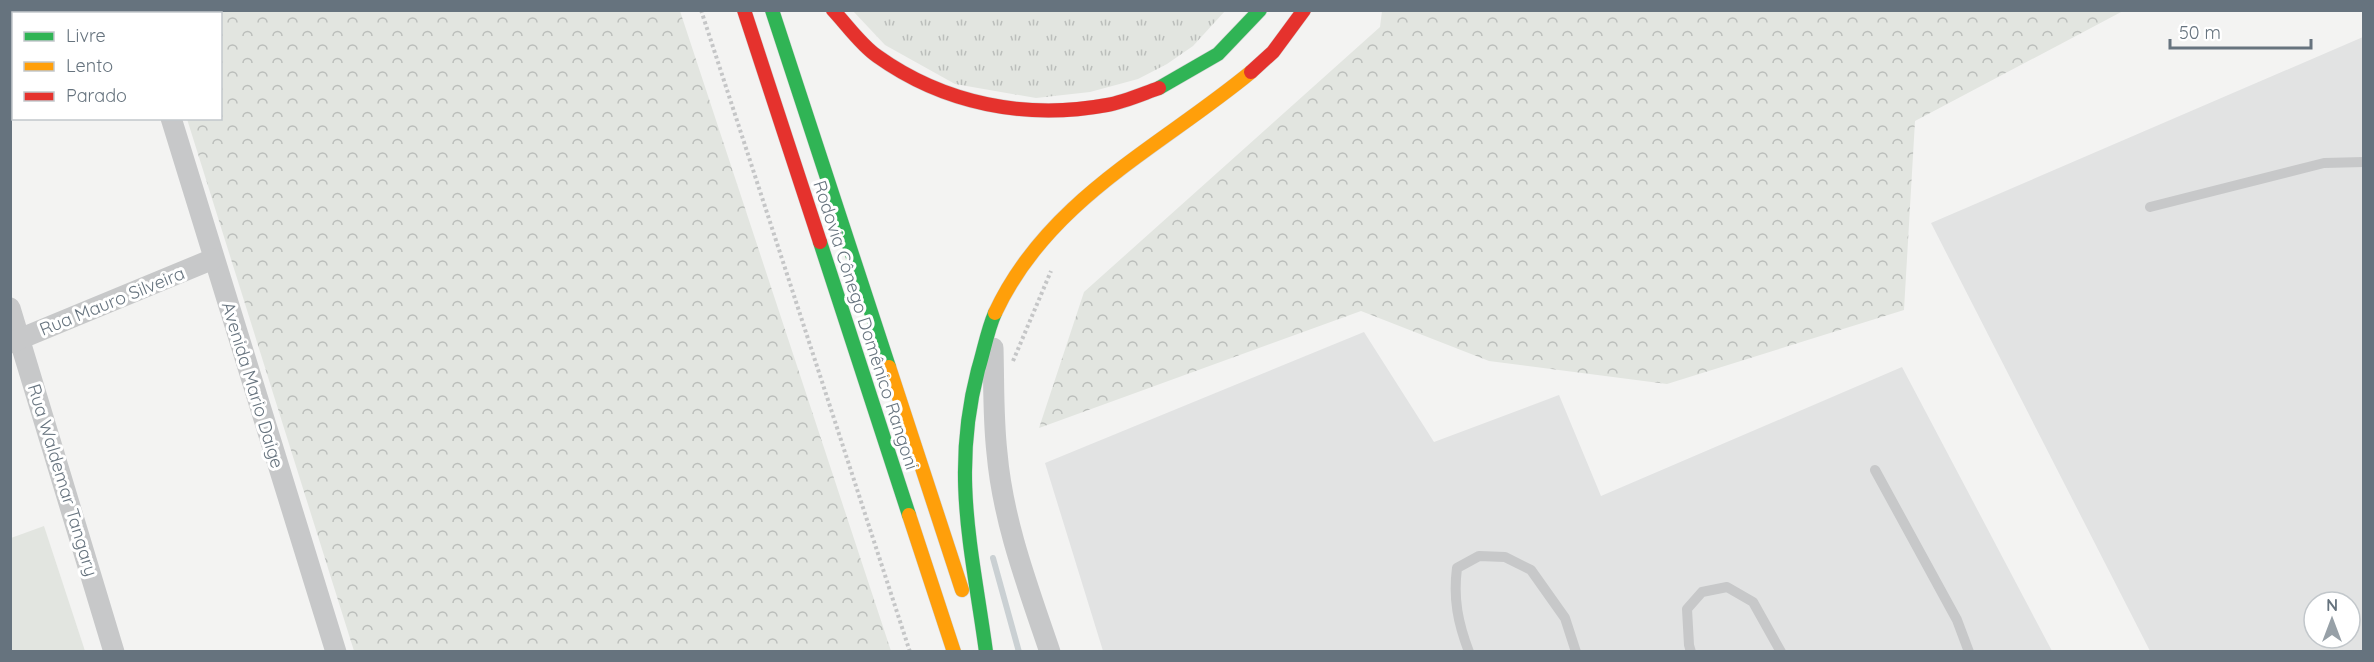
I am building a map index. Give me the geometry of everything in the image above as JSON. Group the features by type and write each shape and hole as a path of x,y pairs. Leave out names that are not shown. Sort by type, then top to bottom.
{"highway":[{"name":"Rodovia Cônego Domênico Rangoni","path":"744,10 954,651"},
{"name":"Rodovia Cônego Domênico Rangoni","path":"772,10 984,651"},
{"path":"833,10 842,23 872,52 910,78 952,97 993,107 1044,113 1104,106 1157,92 1192,74 1222,53 1260,10"},
{"path":"984,651 966,509 963,464 969,411 992,320 1021,268 1063,216 1117,169 1245,78 1284,40 1305,10"}],"street":[{"name":"Avenida Mario Daige","path":"172,120 336,651"},
{"name":"Rua Mauro Silveira","path":"15,341 213,259"},
{"name":"Rua Waldemar Tangary","path":"10,308 15,341 114,651"},
{"path":"992,320 997,454 1002,488 1017,553 1050,651"}],"lane":[{"path":"2150,207 2324,163 2364,162"},
{"path":"1875,470 1956,620 1969,651"},
{"path":"1469,651 1457,620 1454,589 1457,568 1479,556 1505,557 1531,570 1565,618 1576,651"},
{"path":"1691,651 1687,609 1702,592 1726,587 1753,602 1781,651"}],"path":[{"path":"701,10 910,651"},
{"path":"1011,365 1056,260"}],"shaded area":[{"path":"2363,37 2363,651 2150,651 1931,223"},
{"path":"1364,332 1434,442 1559,395 1601,496 1902,367 2052,651 1103,651 1045,463"}],"green space":[{"path":"1382,10 2123,11 1915,121 1904,310 1667,384 1489,361 1361,311 1039,428 1084,292 1380,27"},
{"path":"680,11 891,651 354,651 187,120 222,120 222,12 153,12"},
{"path":"853,11 1225,11 1193,46 1167,64 1138,79 1090,92 1036,98 955,84 885,45"},
{"path":"44,526 85,651 11,651 11,538"}],"waterway":[{"path":"993,558 1019,652"}],"traffic: fast":[{"path":"772,10 889,367"},
{"path":"1159,88 1218,54 1260,10"},
{"path":"820,242 909,515"},
{"path":"986,652 970,545 965,478 970,408 978,370 995,313"}],"traffic: slow":[{"path":"995,313 1017,273 1044,238 1075,207 1108,178 1251,72"},
{"path":"889,367 962,590"},
{"path":"909,515 954,652"}],"traffic: jam":[{"path":"744,10 820,242"},
{"path":"833,10 871,51 903,73 958,97 987,104 1016,109 1077,109 1113,104 1159,88"},
{"path":"1251,72 1273,52 1304,10"}]}
